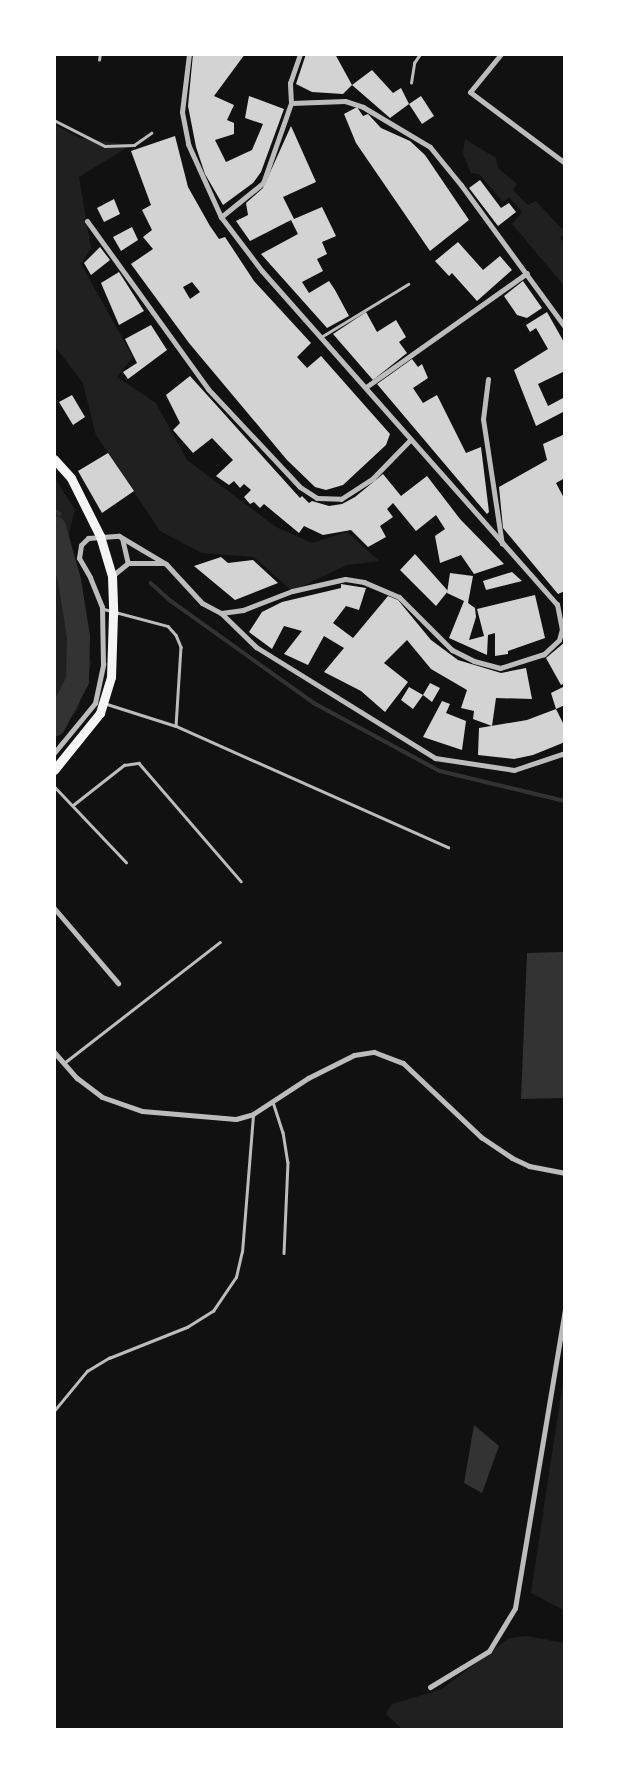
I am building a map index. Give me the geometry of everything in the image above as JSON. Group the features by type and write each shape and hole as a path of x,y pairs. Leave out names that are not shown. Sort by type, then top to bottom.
{"main road":[{"path":"54,459 71,478 100,536 112,576 113,614 111,677 100,699 100,713 54,770"}],"street":[{"path":"189,54 182,112 188,144 221,217 262,271 557,604 562,629 559,640 536,658 500,668 474,661 452,650 399,597 364,582 345,579 292,591 243,610 221,613"},
{"path":"221,217 263,183 291,103 290,83 299,54"},
{"path":"501,54 470,92 565,163"},
{"path":"291,103 345,101 363,107 430,147 565,327"},
{"path":"87,221 208,389 300,487 317,498 341,499 373,478 411,439"},
{"path":"366,387 527,274"},
{"path":"488,379 483,419 502,544"},
{"path":"54,753 100,699 103,664 102,607 79,558 81,545 88,538 100,536 122,538 166,564 202,603 221,613 256,647 435,758 514,770 565,753"},
{"path":"122,538 128,563"},
{"path":"112,576 128,563 166,564"},
{"path":"557,604 565,600"},
{"path":"54,908 118,983"},
{"path":"54,1052 77,1079 102,1097 142,1111 236,1119 253,1114 308,1078 354,1055 374,1052 410,1068 481,1137 512,1158 529,1166 565,1172"},
{"path":"430,1687 489,1651 516,1608 565,1308"}],"lane":[{"path":"99,60 100,54"},
{"path":"411,83 414,63 420,54"},
{"path":"54,120 105,146 134,145 151,133"},
{"path":"320,337 408,284"},
{"path":"102,607 113,614 168,626 177,635 181,647 176,726"},
{"path":"100,699 176,726 448,847"},
{"path":"73,806 124,765 139,762 241,881"},
{"path":"54,786 126,862"},
{"path":"64,1063 220,942"},
{"path":"273,1102 283,1132 288,1162 284,1253"},
{"path":"54,1411 87,1371 109,1358 187,1327 213,1311 236,1277 242,1252 253,1114"}],"shaded area":[{"path":"54,124 79,138 131,145 79,177 91,249 81,264 133,357 117,377 156,403 187,460 276,527 312,543 347,532 379,561 347,565 292,591 254,557 202,553 160,531 96,435 83,383 54,345"},
{"path":"465,139 496,158 498,168 517,184 513,190 528,205 536,201 565,232 560,238 565,244 565,287 512,224 522,212 509,197 503,202 479,174 471,173 463,154"},
{"path":"54,477 75,510 68,537 91,663 78,709 54,738"},
{"path":"565,952 565,1098 521,1099 527,953"},
{"path":"565,1368 565,1611 531,1593"},
{"path":"474,1425 499,1446 482,1493 464,1483"},
{"path":"526,1636 565,1643 565,1730 403,1730 386,1714 392,1704 442,1689 509,1638"}],"building":[{"path":"193,54 245,54 214,96 234,105 227,120 234,123 234,134 215,140 226,162 252,150 263,124 245,118 249,96 284,109 261,172 253,183 223,205 205,174 196,147 188,106"},
{"path":"306,54 335,54 352,85 343,94 312,92 296,84"},
{"path":"372,70 393,93 401,88 409,104 390,118 352,85"},
{"path":"421,96 434,116 422,124 409,104"},
{"path":"357,107 363,116 368,114 381,128 410,141 425,155 469,220 430,251 356,143 344,114"},
{"path":"291,126 316,182 283,197 294,219 322,207 336,236 322,242 327,254 317,259 323,271 302,282 309,293 329,281 335,290 349,316 327,328 261,254 298,234 291,220 250,241 236,221 248,215 246,203 263,188"},
{"path":"175,136 188,187 210,226 219,239 225,237 254,281 311,343 297,357 307,368 321,356 390,434 386,445 343,485 326,490 315,487 287,460 189,343 131,264 153,249 143,237 152,230 142,210 151,205 131,151","holes":["192,282 200,292 190,299 183,287"]},
{"path":"480,180 501,208 509,203 516,212 498,226 469,188"},
{"path":"114,199 120,214 104,222 97,208"},
{"path":"132,227 138,240 121,251 113,237"},
{"path":"458,242 483,270 500,256 512,270 477,301 452,273 449,276 435,261"},
{"path":"100,247 110,260 91,275 84,263"},
{"path":"119,272 144,311 119,325 101,283"},
{"path":"523,281 542,308 527,318 517,315 504,296"},
{"path":"366,312 377,332 396,320 406,337 399,342 407,353 373,380 333,334"},
{"path":"547,312 565,344 565,371 538,384 548,406 565,397 565,411 536,426 514,370 548,349 536,328 530,332 526,325"},
{"path":"151,325 167,350 128,379 123,372 137,363 125,339"},
{"path":"412,359 418,367 422,364 428,378 413,388 423,403 437,395 466,453 481,447 489,512 487,514 377,384"},
{"path":"190,376 300,498 302,496 309,503 312,501 329,506 342,504 383,474 401,496 427,476 460,519 504,564 474,574 461,555 440,563 435,536 445,529 436,515 416,531 393,503 387,509 393,517 380,526 386,537 368,547 351,530 323,535 304,526 299,533 264,504 260,508 254,502 250,504 244,497 251,490 244,484 240,488 234,481 229,485 216,476 233,460 212,438 193,453 173,430 180,423 166,395"},
{"path":"72,395 85,417 73,425 59,402"},
{"path":"565,434 565,478 556,483 565,500 565,591 558,594 503,528 499,487 547,460 543,444"},
{"path":"108,453 134,491 102,513 78,471"},
{"path":"415,554 448,591 436,606 400,570"},
{"path":"221,557 228,563 253,560 278,583 235,600 194,566"},
{"path":"512,572 522,581 486,590 483,581"},
{"path":"450,573 473,576 468,603 475,608 476,617 469,640 484,636 477,609 535,595 545,638 508,651 508,654 495,656 495,633 488,635 487,655 449,638 464,601 447,593"},
{"path":"341,584 366,588 359,610 346,606 333,623 353,638 388,596 398,600 431,640 458,660 501,673 526,668 532,699 496,698 492,726 473,719 474,711 461,708 467,690 431,669 407,640 384,663 408,682 385,712 361,691 324,672 344,648 324,636 308,665 284,654 302,631 284,626 272,649 249,632 262,612 282,602 341,588"},
{"path":"565,642 565,683 561,685 546,658"},
{"path":"430,683 440,688 432,702 423,695"},
{"path":"565,686 565,705 556,709 551,693"},
{"path":"409,687 423,695 413,709 401,700"},
{"path":"442,701 450,704 446,713 466,721 462,750 423,737"},
{"path":"556,709 565,727 565,742 533,755 514,759 478,755 479,728 527,720"}],"waterway":[{"path":"54,510 60,514"},
{"path":"54,527 69,580 78,636 77,680 54,724"},
{"path":"151,583 171,601 314,703 440,771 565,801"}]}
